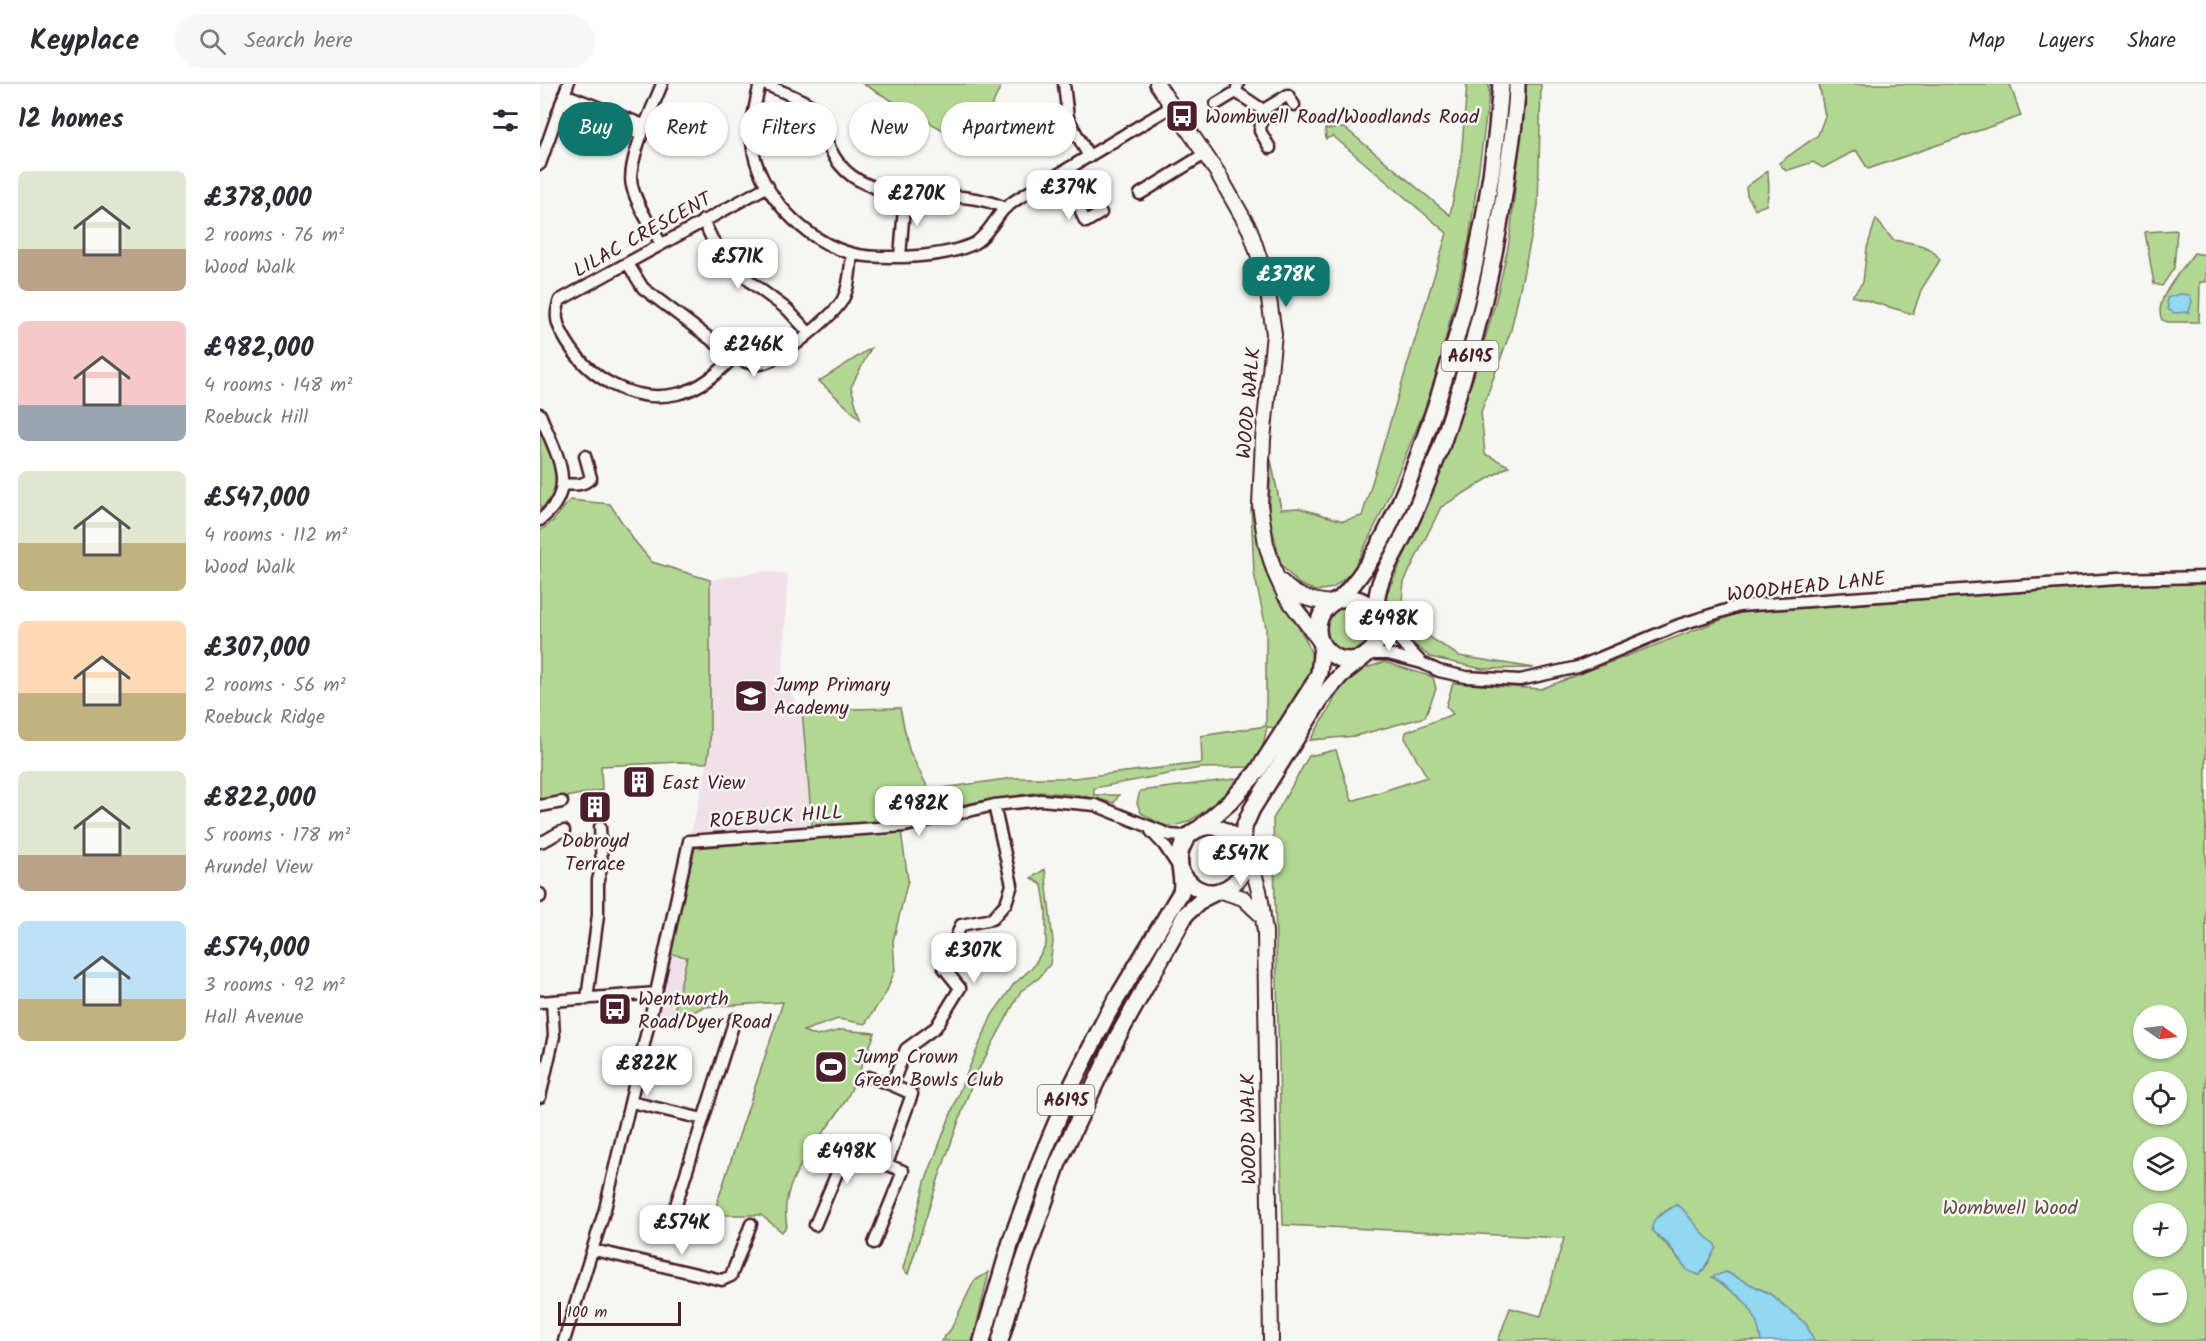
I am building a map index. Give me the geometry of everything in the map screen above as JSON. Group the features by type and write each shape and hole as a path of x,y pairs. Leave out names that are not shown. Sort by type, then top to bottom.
{"highway":[{"name":"A6195","path":"982,1341 1012,1238 1059,1116 1107,1015 1178,898 1182,874 1179,856 1181,848 1190,835 1231,801 1257,772 1314,682 1319,673 1321,643 1317,624 1324,609 1336,601 1367,568 1409,480 1439,399 1466,305 1488,196 1501,84"},
{"name":"A6195","path":"1000,1341 1018,1278 1058,1163 1117,1038 1186,915 1204,898 1235,882 1240,876 1243,868 1246,819 1322,698 1341,675 1374,648 1380,634 1375,599 1380,582 1405,534 1440,450 1471,353 1489,285 1504,197 1517,84"},
{"path":"1336,601 1351,597 1362,600 1378,617"},
{"path":"1321,643 1328,653 1336,658 1356,660 1366,655"},
{"path":"1198,830 1221,828 1233,835 1243,850"},
{"path":"1182,874 1192,886 1198,889 1211,892 1220,891"}],"main road":[{"name":"WOOD WALK","path":"1157,84 1203,155 1217,172 1250,230 1266,278 1274,334 1263,439 1260,505 1266,544 1275,573 1285,595 1321,643"},
{"name":"WOOD WALK","path":"1275,573 1295,593 1306,599 1336,601"},
{"name":"WOOD WALK","path":"1243,850 1251,865 1262,903 1265,931 1271,1341"},
{"path":"1220,891 1243,898 1262,916"}],"street":[{"path":"661,244 631,183 630,173 662,84"},
{"path":"1005,208 997,204 949,195 905,195 865,184 838,164 828,148 820,115 813,106 762,84 754,103 752,143 757,163 780,206 796,224 814,237 852,254 875,257 939,254 974,244 1005,208 1018,198 1171,107"},
{"path":"1064,84 1068,118 1089,156"},
{"path":"1216,104 1237,88 1263,110"},
{"path":"540,164 564,94 644,131"},
{"path":"1263,110 1288,95 1294,105"},
{"path":"1263,110 1260,131 1270,148"},
{"path":"1140,194 1203,155"},
{"path":"1069,168 1082,190 1079,210 1084,220 1086,222 1101,213"},
{"name":"LILAC CRESCENT","path":"734,357 709,380 676,394 643,394 608,384 591,372 577,358 557,325 555,317 560,300 768,186"},
{"path":"900,257 905,195"},
{"path":"703,220 712,239 729,261 753,284 788,310 809,333"},
{"path":"628,264 643,288 734,357 746,363 762,364 775,358 837,310 845,296 852,254"},
{"path":"540,414 561,470 563,484 560,498 552,511 540,520"},
{"path":"563,484 578,485 591,478 585,456"},
{"name":"WOODHEAD LANE","path":"1366,655 1388,654 1422,663 1439,671 1466,677 1520,680 1578,666 1679,625 1739,606 2116,579 2206,577"},
{"name":"WOODHEAD LANE","path":"1378,617 1422,663"},
{"name":"ROEBUCK HILL","path":"656,993 689,841 905,826 994,805 1041,800 1095,805 1147,827 1176,836 1198,830"},
{"path":"540,806 562,802"},
{"path":"892,1085 906,1049 936,1027 960,988 944,968 961,925 992,919 1006,903 1012,885 994,805"},
{"path":"587,999 598,915 598,880 606,865 600,827"},
{"name":"ROEBUCK HILL","path":"1147,827 1170,852 1182,874"},
{"path":"540,842 547,840 555,832 564,831"},
{"path":"540,1002 656,993 594,1250 564,1341"},
{"path":"540,1097 554,1036 552,1001"},
{"path":"675,1208 735,1018"},
{"path":"869,1077 912,1094 887,1164"},
{"path":"631,1102 704,1119"},
{"path":"815,1225 847,1149 903,1171 874,1243"},
{"path":"594,1250 722,1280 731,1276 751,1224"}],"shaded area":[{"name":"Jump Primary Academy","path":"763,571 788,574 782,681 802,710 812,825 690,835 706,773 710,745 710,580"},
{"path":"670,954 687,957 673,1016 659,1011"}],"green space":[{"path":"863,84 1002,84 993,102 941,102 941,129 929,122 929,102 894,102"},
{"path":"1467,84 1489,84 1489,95 1469,241 1434,387 1381,514 1352,572 1333,588 1316,591 1299,584 1281,565 1269,514 1271,460 1281,509 1299,508 1343,521 1362,516 1447,233 1333,136 1326,139 1325,129 1345,128 1450,215 1461,159"},
{"path":"1524,84 1541,84 1538,206 1511,330 1481,412 1485,454 1509,466 1441,507 1404,582 1400,618 1459,656 1534,668 1482,669 1430,657 1396,629 1385,597 1441,469 1486,337 1508,247 1521,136"},
{"path":"1819,84 2010,84 2021,116 1868,169 1856,150 1823,168 1813,162 1786,171 1779,163 1818,135 1825,116"},
{"path":"1768,171 1769,190 1766,205 1755,209 1747,195 1746,187"},
{"path":"1876,219 1893,240 1925,247 1936,254 1940,260 1921,290 1913,314 1852,296 1863,282 1867,248"},
{"path":"2177,230 2174,268 2162,286 2154,284 2145,232"},
{"path":"2194,253 2206,255 2206,282 2200,282 2199,322 2162,320 2160,312 2165,295"},
{"path":"871,348 851,387 860,419 819,381"},
{"path":"540,429 556,468 556,493 540,510"},
{"path":"570,500 610,504 633,539 652,562 710,580 710,745 707,763 601,766 602,790 540,802 540,531 553,521"},
{"path":"1251,507 1265,571 1279,599 1307,642 1312,660 1304,686 1276,728 1267,727 1262,750 1250,767 1200,768 1094,788 1094,795 1119,795 1114,803 1080,795 1040,792 908,813 900,821 812,825 802,710 900,708 909,750 929,790 1013,778 1074,778 1202,763 1201,736 1266,726 1266,627 1254,573"},
{"name":"Wombwell Wood","path":"2138,584 2206,584 2206,1341 1814,1341 1806,1324 1770,1294 1726,1272 1713,1277 1749,1304 1759,1327 1761,1341 1498,1341 1510,1308 1541,1316 1564,1238 1283,1225 1273,819 1309,756 1336,750 1352,801 1427,777 1405,738 1406,732 1453,714 1446,706 1453,683 1541,689 1739,613","holes":["1676,1205 1705,1236 1709,1262 1699,1275 1687,1268 1658,1237 1657,1217"]},
{"path":"1350,605 1367,612 1374,629 1367,646 1350,653 1333,646 1326,629 1333,612"},
{"path":"1384,662 1433,677 1436,689 1425,717 1355,736 1310,740 1339,688 1366,668"},
{"path":"1242,778 1205,811 1183,823 1172,826 1162,825 1141,813 1137,803 1140,791"},
{"path":"901,831 908,880 893,941 895,970 886,993 865,1024 838,1019 803,1031 817,1036 841,1030 875,1033 843,1105 794,1177 788,1193 787,1226 782,1232 761,1215 713,1215 783,1002 703,1007 686,1016 673,1016 687,957 670,954 695,848"},
{"path":"1045,869 1053,942 1050,964 1039,978 1021,991 974,1078 908,1274 903,1269 925,1182 961,1087 992,1015 1014,984 1033,967 1046,945 1046,910 1042,885 1031,878"},
{"path":"989,1272 973,1341 941,1341 951,1329 974,1281"}],"water":[{"path":"2180,294 2189,295 2192,301 2189,312 2174,313 2168,309 2167,298"},
{"path":"1676,1205 1681,1207 1716,1248 1700,1275 1688,1271 1668,1244 1653,1231 1652,1226 1655,1219"},
{"path":"1726,1272 1770,1294 1806,1324 1814,1341 1761,1341 1751,1309 1739,1296 1712,1277"}],"place":[{"name":"Wombwell Road/Woodlands Road","path":"1182,116"},
{"name":"Jump Primary Academy","path":"751,696"},
{"name":"East View","path":"639,782"},
{"name":"Dobroyd Terrace","path":"595,807"},
{"name":"Wentworth Road/Dyer Road","path":"615,1009"},
{"name":"Jump Crown Green Bowls Club","path":"831,1067"}]}
